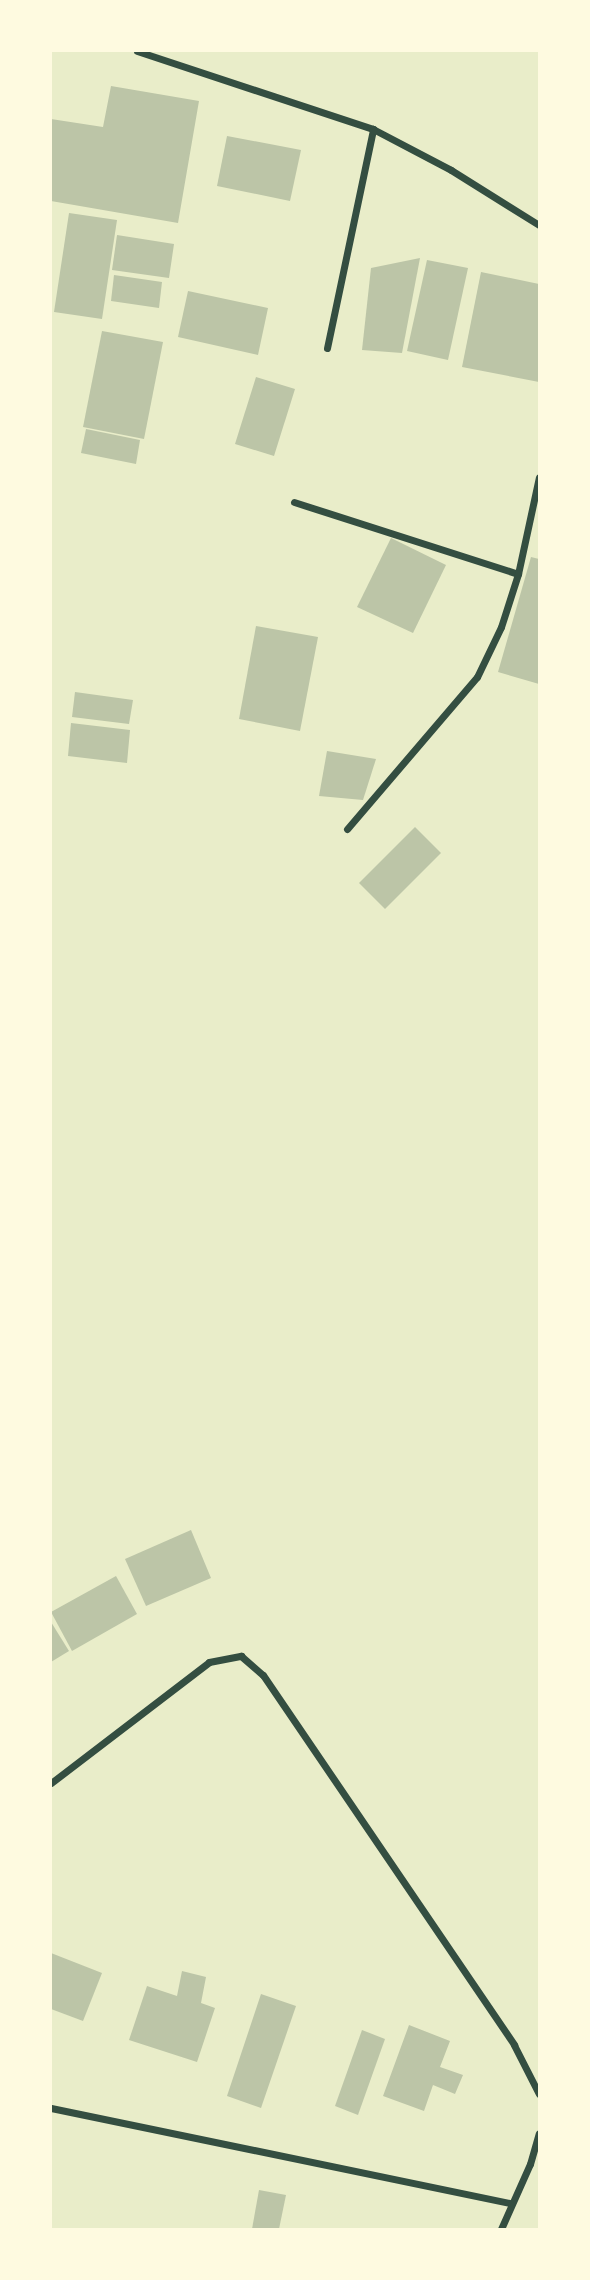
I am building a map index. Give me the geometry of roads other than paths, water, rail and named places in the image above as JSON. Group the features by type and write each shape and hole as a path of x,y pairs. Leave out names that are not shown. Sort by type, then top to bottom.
{"street":[{"path":"137,51 373,129 451,170 539,225"},
{"path":"327,348 373,129"},
{"path":"347,829 477,677 501,627 518,574 539,477"},
{"path":"294,502 518,574"},
{"path":"51,1783 209,1662 241,1656 271,1687 514,2045 539,2094"},
{"path":"51,2108 510,2203"},
{"path":"501,2229 510,2203 530,2164 539,2133"}]}
